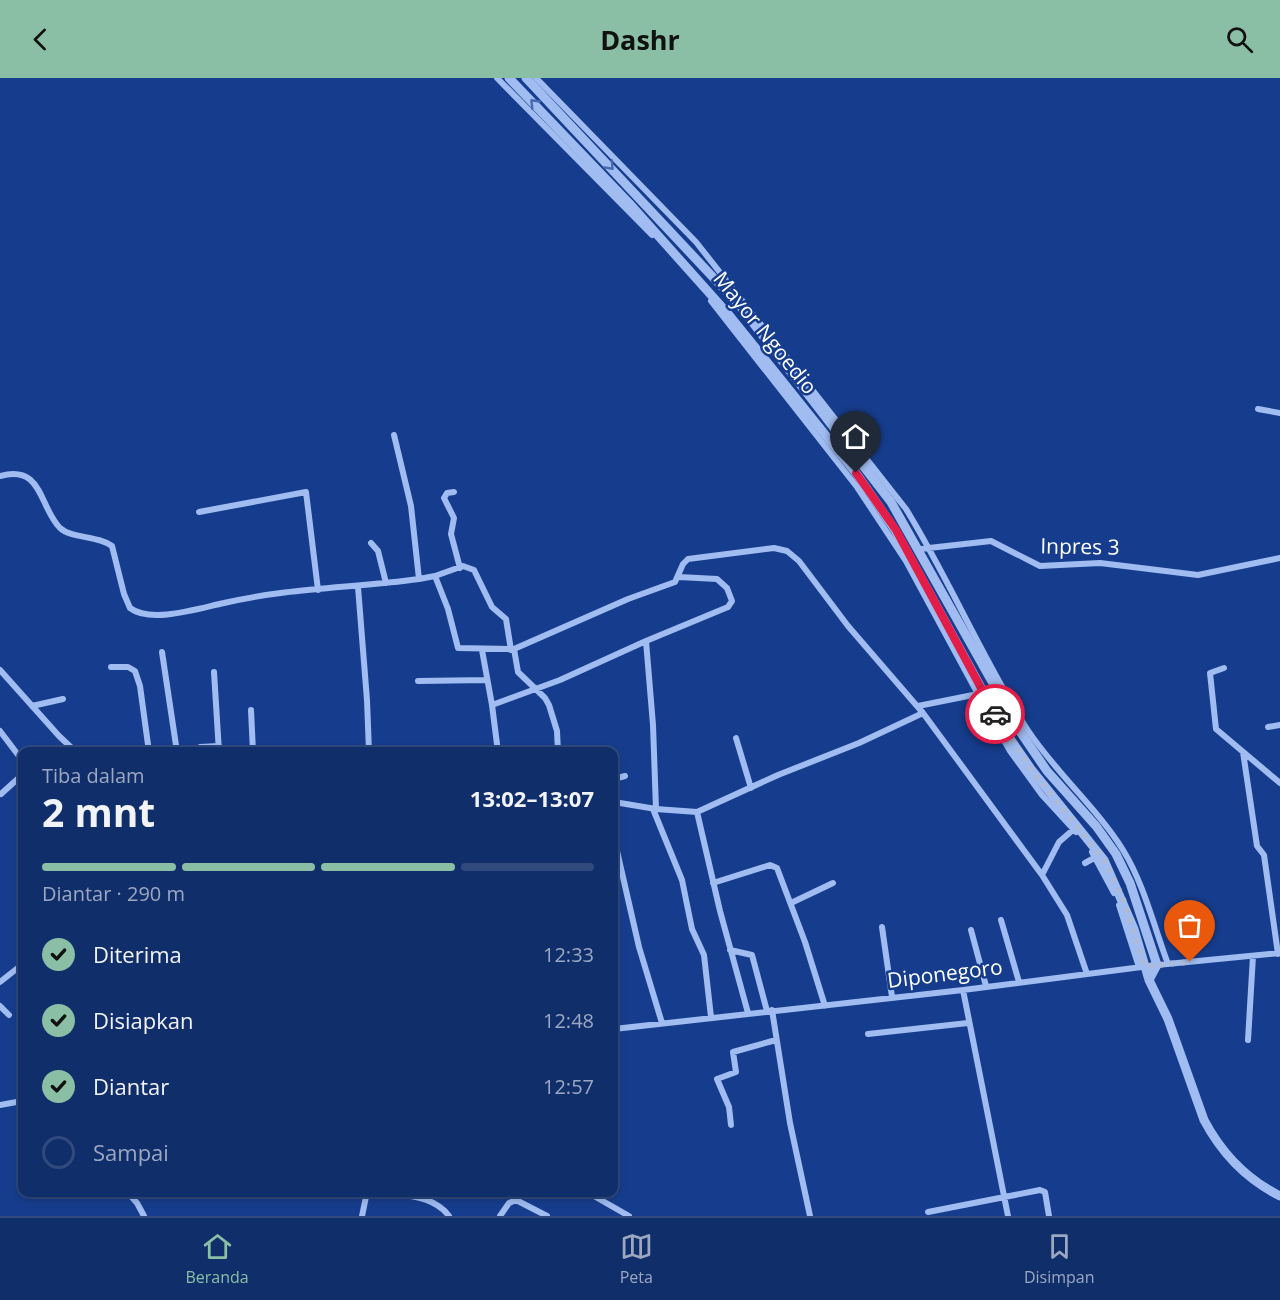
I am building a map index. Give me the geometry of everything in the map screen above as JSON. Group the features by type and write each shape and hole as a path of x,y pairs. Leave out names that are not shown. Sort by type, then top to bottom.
{"street":[{"path":"497,78 668,252 711,302 857,487 906,561 971,696 1042,795 1073,830 1093,860 1116,854"},
{"name":"Mayor Ngoedio","path":"509,78 629,203 722,307 856,473 896,530 1004,730 1093,860 1123,899 1142,967 1168,1019 1204,1120 1212,1135 1244,1173 1280,1196"},
{"name":"Mayor Ngoedio","path":"526,78 740,306 891,502 920,549 1021,733 1047,771 1096,826 1116,854 1130,883 1157,965"},
{"path":"536,78 696,242 906,509 930,548 976,638 1027,729 1051,764 1122,849 1133,869 1168,964"},
{"path":"1258,409 1280,413"},
{"path":"394,435 411,506 419,579"},
{"path":"0,476 20,474 27,477 38,489 59,527 67,532 98,538 112,546 127,603 135,612 158,615 178,613 274,593 358,587 419,579 468,566 474,570 490,604 506,619 518,672 547,701 554,720 557,747"},
{"path":"199,512 306,492 318,590"},
{"path":"454,492 447,493 444,498 454,518 451,534 460,568"},
{"name":"Inpres 3","path":"920,549 991,541 1034,564 1046,567 1076,562 1100,562 1198,575 1280,558"},
{"path":"371,543 378,551 386,583"},
{"path":"435,576 449,612 457,647 513,650 628,598 675,582 683,564 691,558 766,548 787,551 799,561 839,616 918,706 1042,875 1067,915 1087,974"},
{"path":"492,705 537,689 728,607 731,603 727,588 717,579 679,577"},
{"path":"358,587 369,747"},
{"path":"646,641 652,716 654,809 682,880 692,929 705,955 711,1017"},
{"path":"482,650 497,747"},
{"path":"162,652 176,747"},
{"path":"111,667 128,668 135,671 140,686 147,747"},
{"path":"1224,668 1210,673 1216,726 1221,735 1280,783"},
{"path":"0,670 71,747"},
{"path":"214,672 219,747"},
{"path":"418,681 487,680"},
{"path":"918,706 971,696"},
{"path":"32,706 63,699"},
{"path":"251,710 253,747"},
{"path":"618,803 654,809 697,812 923,713"},
{"path":"1268,726 1280,725"},
{"path":"0,731 18,755"},
{"path":"736,738 751,788"},
{"path":"1243,752 1257,846 1264,855 1279,953"},
{"path":"618,778 626,776"},
{"path":"1,794 18,779"},
{"path":"697,812 713,883 748,1013"},
{"path":"1042,875 1062,838 1073,830"},
{"path":"618,855 639,947 662,1023"},
{"path":"713,883 772,865 779,870 825,1006"},
{"path":"791,903 833,883"},
{"path":"1001,920 1019,982"},
{"path":"882,927 892,997"},
{"path":"971,930 986,986"},
{"path":"730,950 752,955 769,1010 810,1216"},
{"name":"Diponegoro","path":"618,1028 963,990 1157,965 1279,953"},
{"path":"1248,1040 1253,956"},
{"path":"1149,980 1157,965"},
{"path":"0,982 18,968"},
{"path":"963,990 1008,1216"},
{"path":"0,1006 9,1015"},
{"path":"868,1034 968,1023"},
{"path":"731,1125 729,1107 717,1078 735,1072 733,1052 776,1040"},
{"path":"0,1104 18,1102"},
{"path":"928,1212 1042,1190 1045,1192 1049,1216"},
{"path":"132,1197 144,1216"},
{"path":"362,1216 366,1197"},
{"path":"411,1197 434,1202 441,1206 448,1216"},
{"path":"596,1197 629,1216"},
{"path":"500,1216 509,1203 516,1200 547,1216"}],"way so far":[{"path":"995,714 1031,769 1104,860 1123,899 1145,966 1190,962"}],"route":[{"path":"856,473 896,530 995,714"}]}
